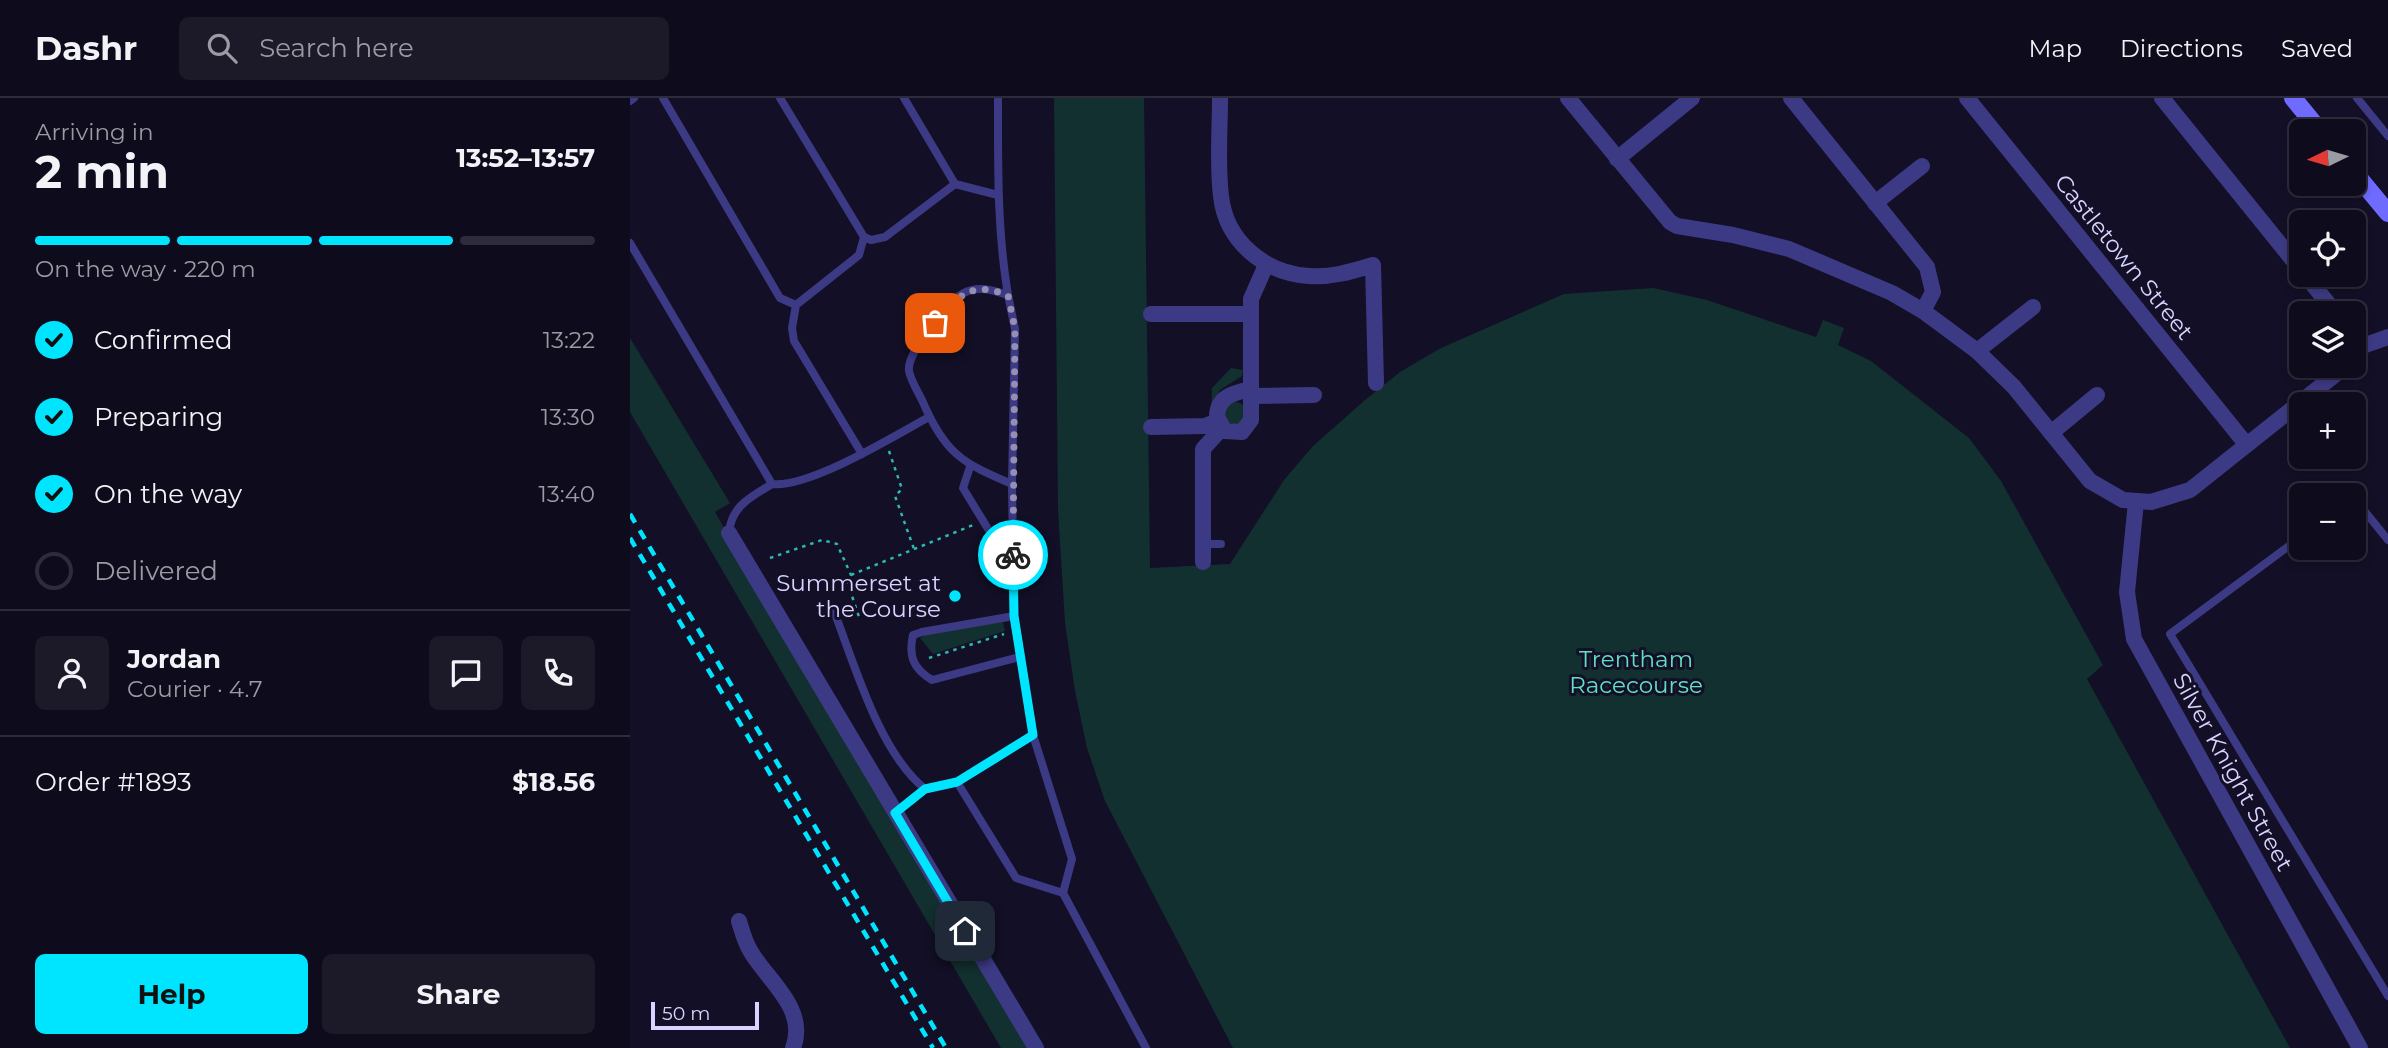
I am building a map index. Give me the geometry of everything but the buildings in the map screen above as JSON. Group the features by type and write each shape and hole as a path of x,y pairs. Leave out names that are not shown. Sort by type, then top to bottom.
{"street":[{"path":"1220,98 1221,196 1237,238 1266,265 1310,276 1328,276 1373,265 1377,383"},
{"path":"1568,98 1660,212 1677,226 1733,235 1790,250 1892,293 1923,311 1977,351 2014,387 2090,481 2114,496 2136,502 2167,499 2190,490 2331,378"},
{"path":"1616,159 1692,98"},
{"path":"1791,98 1931,276 1933,292 1923,311"},
{"name":"Castletown Street","path":"1967,98 2246,444"},
{"path":"2162,98 2289,255"},
{"path":"2293,98 2310,119"},
{"path":"1875,203 1922,166"},
{"path":"2366,186 2388,213"},
{"path":"1152,426 1220,425 1234,434 1245,429 1251,420 1250,314 1254,290 1266,265"},
{"path":"2315,287 2326,301"},
{"path":"1977,351 2033,307"},
{"path":"1151,314 1250,314"},
{"path":"2366,345 2388,337"},
{"path":"1203,562 1203,449 1220,425 1217,411 1225,397 1250,393 1314,395"},
{"path":"2051,433 2097,395"},
{"name":"Silver Knight Street","path":"2136,502 2127,592 2134,639 2360,1048"},
{"path":"729,533 1036,1048"},
{"path":"739,921 750,951 785,995 794,1019 793,1048"}],"lane":[{"path":"663,98 780,298 796,305"},
{"path":"780,98 864,237 871,240 885,237 955,184"},
{"path":"904,98 955,184 998,195"},
{"path":"998,98 1001,255 1015,329 1012,484 1014,616 1019,657 1033,735 1072,859 1063,893 1146,1048"},
{"path":"2357,98 2388,136"},
{"path":"862,454 794,341 792,328 796,305 859,255 864,237"},
{"path":"630,243 772,484"},
{"path":"1008,295 991,289 961,294 911,355 909,371 929,416 947,447 970,467 1012,484"},
{"path":"729,533 730,523 739,506 772,484 783,485 862,454 929,416"},
{"path":"970,467 963,488 996,542 1013,563"},
{"path":"2366,513 2388,540"},
{"path":"1203,544 1221,544"},
{"path":"2289,546 2170,634 2388,996"},
{"path":"832,606 872,707 892,749 910,777 925,789"},
{"path":"1014,616 922,632 913,635 909,649 917,670 932,680 1019,657"},
{"path":"895,813 925,789 957,782 1033,735"},
{"path":"957,782 1016,878 1063,893"}],"path":[{"path":"888,449 902,489 895,496 914,550"},
{"path":"851,575 973,525"},
{"path":"771,558 825,540 841,547 851,575 848,584 859,617"},
{"path":"929,658 1007,633"}],"green space":[{"name":"Trentham Racecourse","path":"1054,98 1144,98 1150,568 1230,564 1284,480 1313,446 1365,400 1400,372 1441,348 1564,294 1653,288 1707,300 1816,337 1823,320 1844,328 1838,345 1871,361 1969,438 2001,481 2103,665 2087,679 2290,1048 1233,1048 1105,801 1087,748 1075,691 1065,623 1058,510"},
{"path":"630,338 730,503 715,512 1027,1048 1001,1048 630,412"},
{"path":"1231,368 1243,370 1242,376 1220,390 1211,409 1212,388"},
{"path":"1235,402 1243,405 1246,413 1243,421 1235,424 1227,421 1224,413 1227,405"},
{"path":"1003,622 1005,631 933,654 920,638 930,632"}],"railway":[{"path":"630,514 946,1048"},
{"path":"630,538 933,1048"}],"way so far":[{"path":"935,323 961,294 975,289 991,289 1008,295 1015,329 1013,555"}],"place":[{"name":"Summerset at the Course","path":"955,596"}],"route":[{"path":"965,931 895,813 925,789 957,782 1033,735 1014,616 1013,555"}]}
